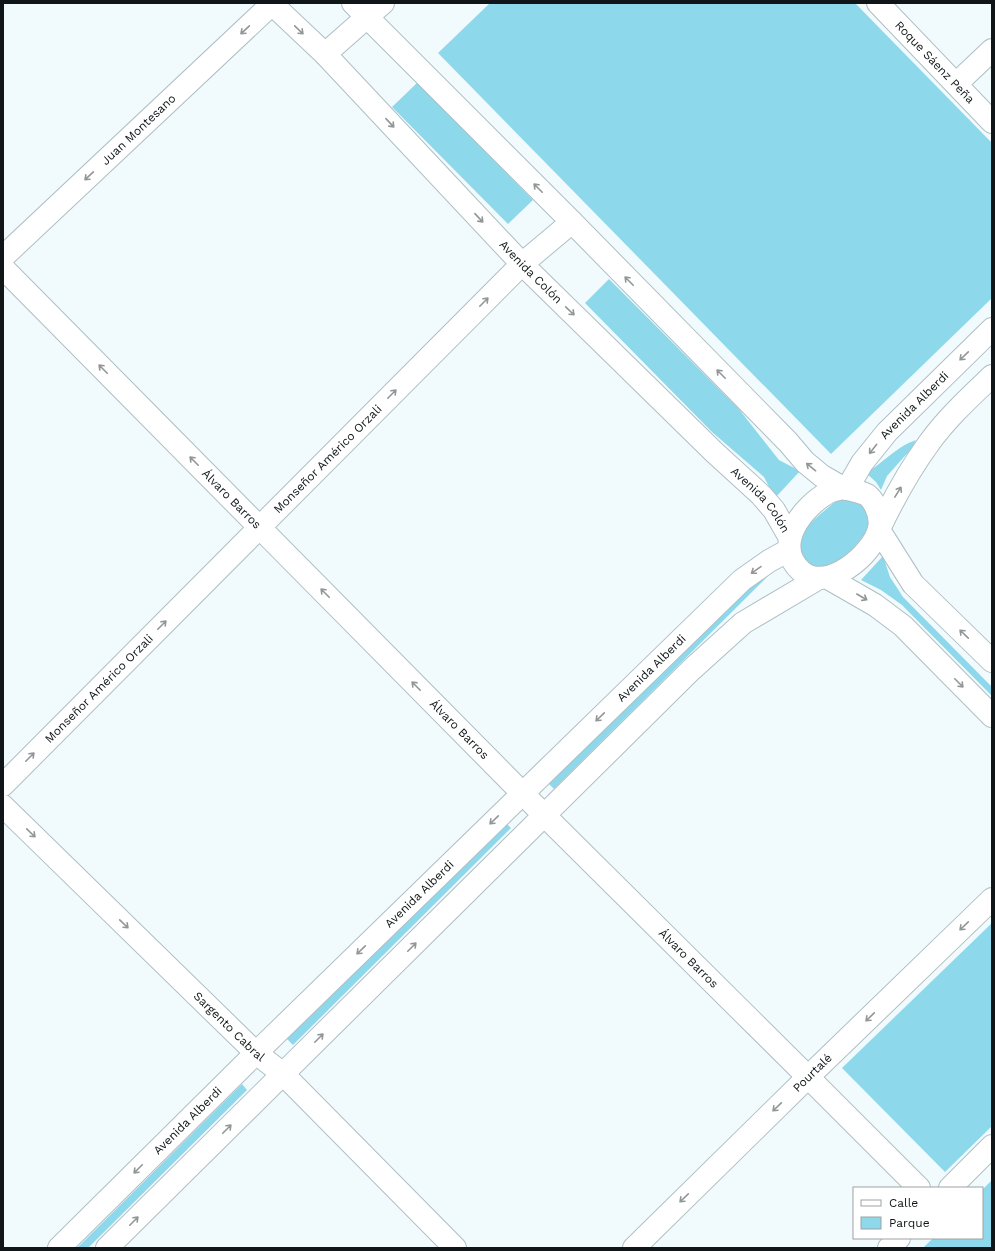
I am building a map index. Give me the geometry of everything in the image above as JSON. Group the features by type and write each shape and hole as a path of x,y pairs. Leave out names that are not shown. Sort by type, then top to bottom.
{"street":[{"name":"Avenida Colón","path":"272,3 325,54 522,264 715,453 761,494 774,510 790,544"},
{"name":"Juan Montesano","path":"3,257 272,3"},
{"name":"Roque Sáenz Peña","path":"878,3 992,122"},
{"path":"325,54 368,8 572,222 788,442 805,462 822,476 845,489"},
{"path":"956,84 992,50"},
{"name":"Monseñor Américo Orzali","path":"3,785 522,264 572,222"},
{"name":"Álvaro Barros","path":"3,268 522,793 918,1187"},
{"name":"Avenida Alberdi","path":"845,489 862,463 887,432 992,329"},
{"path":"106,1248 691,670 743,623 824,578 841,573 863,555 874,540 894,499 929,443 953,414 992,376"},
{"path":"992,661 913,584 879,529 880,516 868,496 856,490 845,489 830,491 806,510 795,523 790,544 796,567 803,573 815,578 824,578 875,605 904,626 992,716"},
{"name":"Avenida Alberdi","path":"59,1248 256,1053 742,580 790,544"},
{"name":"Sargento Cabral","path":"3,806 256,1053 283,1074 455,1248"},
{"name":"Pourtalé","path":"634,1248 808,1076 992,899"},
{"path":"951,1187 992,1146"},
{"path":"889,1248 898,1239"}],"green space":[{"path":"490,3 855,3 992,143 992,298 831,454 438,53"},
{"path":"417,83 533,200 508,224 392,107"},
{"path":"609,279 738,408 779,460 800,471 775,498 764,477 712,432 585,303"},
{"path":"916,440 912,448 887,476 881,490 876,482 866,473 896,450"},
{"path":"841,498 857,499 865,509 869,520 866,531 852,550 837,563 830,566 821,567 810,565 803,557 800,547 800,541 804,530"},
{"path":"883,556 890,577 903,597 992,687 992,696 902,605 881,590 861,580"},
{"path":"766,567 772,572 554,789 548,783"},
{"path":"506,823 511,828 293,1045 287,1039"},
{"path":"992,923 992,1126 945,1172 842,1068"},
{"path":"242,1084 247,1090 88,1248 77,1248"},
{"path":"992,1180 992,1248 923,1248 932,1239 983,1239 983,1189"}]}
